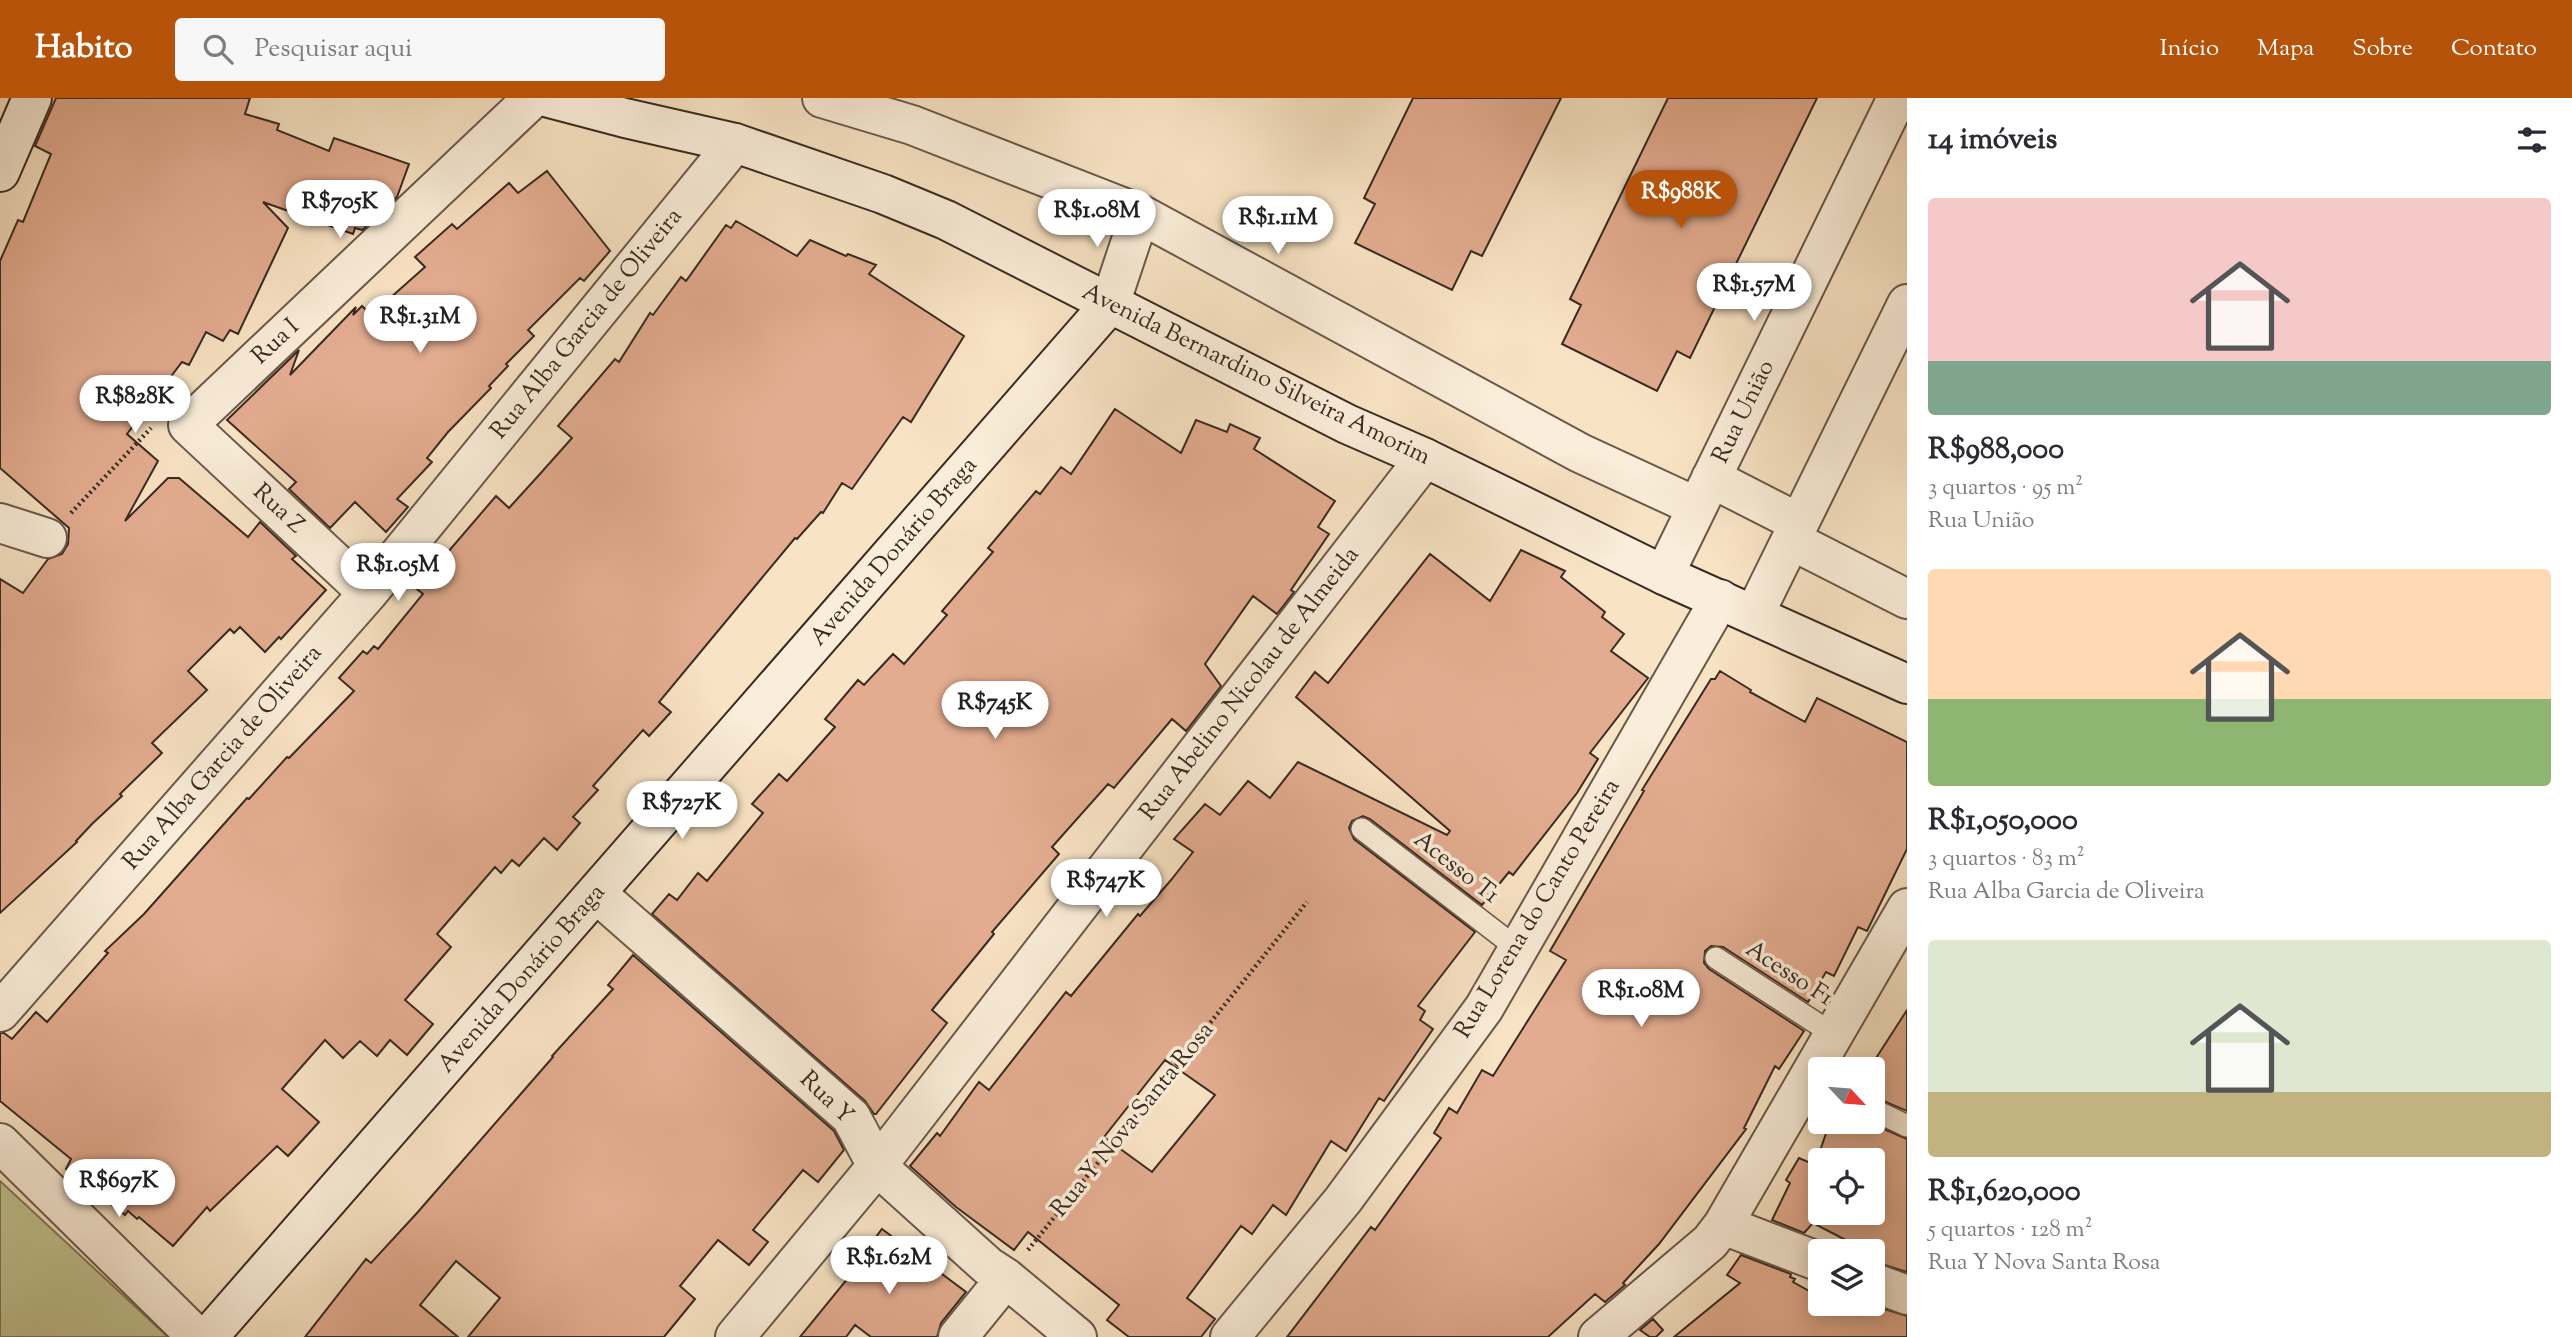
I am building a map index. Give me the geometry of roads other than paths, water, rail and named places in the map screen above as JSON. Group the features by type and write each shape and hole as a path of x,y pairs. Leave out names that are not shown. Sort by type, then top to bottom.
{"street":[{"path":"0,172 32,98"},
{"name":"Rua I","path":"188,425 533,98"},
{"name":"Avenida Bernardino Silveira Amorim","path":"549,98 629,108 883,194 946,220 1347,424 1425,458 1664,575 1907,684"},
{"path":"822,98 912,125 1140,214 1580,453 1704,493 1795,531 1907,599"},
{"name":"Rua União","path":"1664,575 1897,98"},
{"name":"Rua Alba Garcia de Oliveira","path":"0,1012 368,593 735,143"},
{"path":"1110,303 1140,214"},
{"name":"Avenida Donário Braga","path":"208,1337 1110,303"},
{"path":"1754,615 1907,304"},
{"name":"Rua Z","path":"188,425 368,593"},
{"name":"Rua Abelino Nicolau de Almeida","path":"735,1337 877,1166 1425,458"},
{"path":"2,528 47,538"},
{"name":"Rua Lorena do Canto Pereira","path":"1230,1337 1351,1188 1483,1008 1720,599"},
{"name":"Rua Y","path":"597,894 851,1117 877,1166 989,1267 1077,1337"},
{"path":"1824,1057 1833,1034 1907,908"},
{"path":"1598,1337 1710,1242 1808,1090"},
{"path":"0,1143 197,1337"},
{"path":"1723,1225 1808,1257"},
{"path":"958,1337 1006,1278"},
{"path":"1885,1287 1907,1295"}],"lane":[{"name":"Acesso T1","path":"1362,829 1518,949"},
{"name":"Acesso F1","path":"1716,958 1833,1034"},
{"path":"1885,1115 1907,1126"}]}
